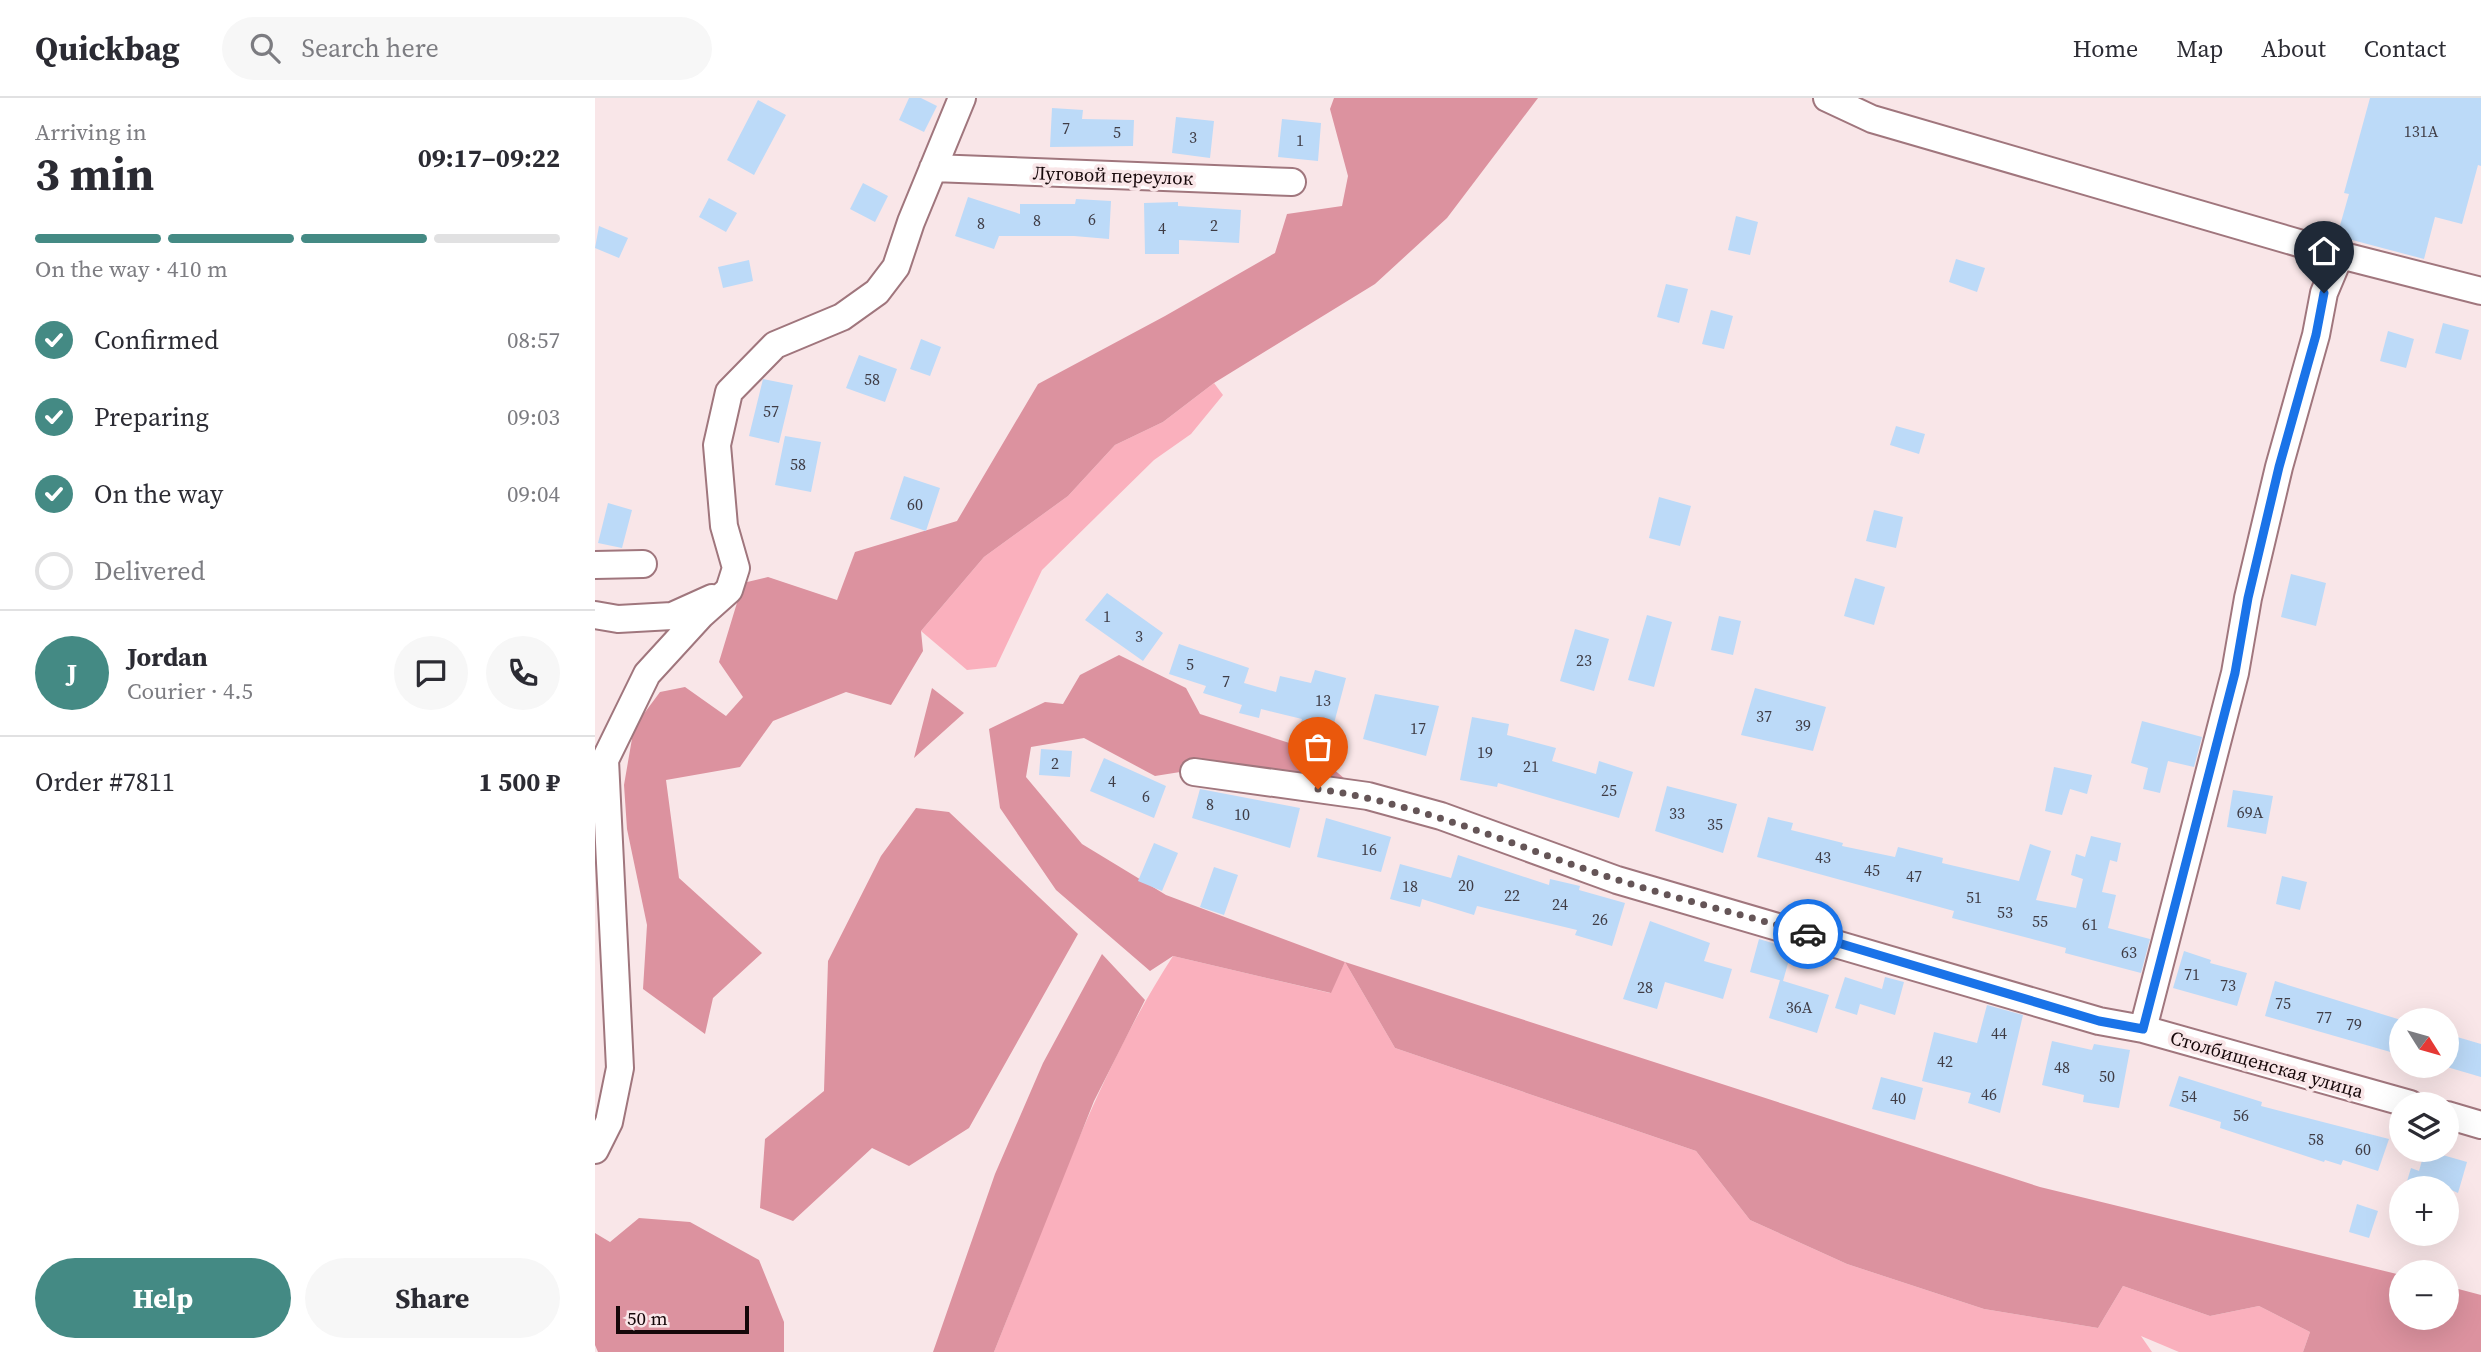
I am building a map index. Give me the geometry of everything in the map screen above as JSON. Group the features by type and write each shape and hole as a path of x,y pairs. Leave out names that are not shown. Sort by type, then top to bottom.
{"street":[{"path":"595,1150 609,1122 620,1068 605,760 647,674 701,615 729,590 736,568 724,526 717,445 729,392 775,345 842,317 877,292 896,268 962,98"},
{"path":"1827,98 1872,118 2340,256 2481,291"},
{"name":"Луговой переулок","path":"933,168 1293,182"},
{"path":"2143,1029 2235,673 2248,598 2279,467 2316,335 2324,293 2340,256"},
{"path":"595,565 643,564"},
{"path":"595,615 618,619 672,616 729,590"},
{"name":"Столбищенская улица","path":"1194,772 1368,796 1441,816 1617,880 2099,1021 2143,1029 2389,1098"},
{"path":"2459,1119 2481,1125"}],"shaded area":[{"path":"1334,98 1538,98 1447,218 1375,284 1214,383 1163,422 1115,445 1068,496 984,557 921,631 923,651 891,705 846,692 773,721 740,767 666,780 679,878 762,953 713,998 705,1034 643,989 647,925 627,829 624,785 634,727 660,692 685,687 726,716 743,697 719,662 743,583 768,577 837,600 855,552 957,521 1038,384 1275,253 1287,214 1342,206 1348,176 1330,109"},
{"path":"1214,383 1223,395 1191,434 1154,460 1042,570 996,667 967,670 921,631 984,557 1068,496 1115,445 1163,422"},
{"path":"1119,655 1186,688 1200,714 1311,750 1345,779 1224,765 1155,776 1084,738 1031,747 1026,777 1082,844 1166,895 1345,962 1331,993 1173,956 1150,971 1056,890 1000,808 989,729 1045,702 1063,704 1080,675"},
{"path":"932,688 964,713 914,758"},
{"path":"916,808 949,812 1078,934 969,1128 909,1166 872,1148 793,1221 760,1208 765,1139 824,1091 828,961 881,856"},
{"path":"1102,954 1145,1000 1094,1101 994,1352 933,1352 995,1174 1043,1063"},
{"path":"1173,956 1330,993 1345,962 1395,1048 1696,1151 1750,1220 1847,1264 1984,1309 2098,1328 2123,1286 2210,1316 2259,1306 2310,1332 2303,1352 2179,1352 2141,1336 2152,1352 994,1352 1096,1100 1119,1050"},
{"path":"1345,962 2040,1187 2389,1272 2389,1330 2459,1330 2459,1289 2481,1295 2481,1352 2303,1352 2310,1332 2259,1306 2210,1316 2123,1286 2098,1328 1984,1309 1847,1264 1750,1220 1696,1151 1395,1048"},
{"path":"639,1218 690,1222 759,1260 784,1322 784,1352 598,1352 595,1345 595,1233 610,1242"}],"building":[{"path":"909,98 921,98 937,106 924,132 899,120"},
{"path":"2370,98 2481,98 2481,166 2478,165 2462,224 2435,217 2424,259 2337,236 2349,194 2344,193"},
{"path":"758,100 786,115 754,175 727,160"},
{"path":"1052,108 1083,110 1082,119 1134,120 1133,146 1050,147"},
{"path":"1176,117 1214,121 1210,158 1172,153"},
{"path":"1282,119 1321,123 1318,161 1278,157"},
{"path":"863,183 888,196 875,222 850,209"},
{"path":"968,197 1020,214 1020,204 1075,204 1076,199 1111,201 1109,239 999,236 994,249 955,236"},
{"path":"709,198 737,213 726,232 699,217"},
{"path":"1178,202 1178,206 1241,210 1239,243 1179,240 1179,254 1145,254 1144,203"},
{"path":"1736,216 1758,222 1750,255 1728,250"},
{"path":"599,226 628,238 619,258 595,248"},
{"path":"1956,259 1985,268 1977,292 1949,282"},
{"path":"749,260 753,281 723,288 718,267"},
{"path":"1666,284 1688,289 1679,323 1657,317"},
{"path":"1711,310 1733,316 1724,349 1702,344"},
{"path":"2443,323 2469,330 2461,360 2435,353"},
{"path":"2388,331 2414,339 2406,368 2380,361"},
{"path":"921,339 941,347 930,376 910,369"},
{"path":"859,355 897,369 885,402 846,388"},
{"path":"763,379 793,385 779,443 749,436"},
{"path":"1896,426 1925,434 1919,454 1890,445"},
{"path":"785,436 821,442 811,492 775,485"},
{"path":"904,476 940,488 926,531 890,519"},
{"path":"1659,497 1691,506 1680,546 1649,538"},
{"path":"608,503 632,510 622,548 598,543"},
{"path":"1874,510 1903,517 1896,548 1866,541"},
{"path":"2291,574 2326,583 2316,626 2281,617"},
{"path":"1855,578 1885,587 1874,625 1844,616"},
{"path":"1107,593 1163,633 1143,661 1085,620"},
{"path":"1647,615 1672,622 1654,687 1628,680"},
{"path":"1719,616 1741,621 1733,655 1711,650"},
{"path":"1575,629 1609,639 1594,691 1560,681"},
{"path":"1179,644 1249,668 1244,683 1276,692 1280,676 1311,683 1315,670 1346,678 1332,731 1301,723 1302,719 1261,709 1259,718 1239,713 1242,705 1203,693 1206,686 1169,674"},
{"path":"1755,688 1826,707 1813,751 1741,735"},
{"path":"1375,694 1439,706 1426,756 1363,739"},
{"path":"1472,717 1509,724 1507,735 1556,748 1552,761 1596,774 1599,761 1633,772 1619,818 1498,783 1497,787 1460,780"},
{"path":"2142,721 2202,737 2194,767 2168,761 2160,793 2143,789 2148,768 2131,763"},
{"path":"1041,749 1072,751 1070,777 1039,775"},
{"path":"1104,758 1166,786 1154,818 1090,791"},
{"path":"2054,767 2092,775 2087,794 2070,789 2062,815 2045,811"},
{"path":"1667,786 1737,804 1723,853 1655,831"},
{"path":"1200,789 1300,808 1290,848 1192,818"},
{"path":"2233,790 2273,796 2266,834 2227,827"},
{"path":"1768,817 1793,823 1791,830 1843,843 1842,846 1895,857 1898,847 1943,858 1942,863 2019,881 2030,844 2051,851 2036,900 2076,908 2083,879 2071,875 2076,854 2085,857 2091,836 2121,843 2117,862 2110,860 2102,892 2116,895 2108,928 2150,939 2141,973 2065,953 2066,948 1952,918 1954,911 1757,857"},
{"path":"1326,818 1391,837 1381,872 1317,857"},
{"path":"1154,843 1178,853 1162,891 1138,881"},
{"path":"1458,855 1549,885 1550,879 1580,886 1579,890 1625,903 1612,946 1575,935 1577,930 1477,906 1474,915 1422,899 1420,907 1390,899 1400,864 1451,878"},
{"path":"1214,867 1238,875 1224,915 1200,907"},
{"path":"2282,876 2307,882 2300,910 2276,904"},
{"path":"1650,921 1710,943 1704,961 1732,969 1723,999 1665,982 1657,1009 1623,999"},
{"path":"1759,939 1792,949 1783,981 1750,972"},
{"path":"2184,951 2211,960 2210,963 2247,973 2237,1006 2173,988"},
{"path":"1845,977 1882,989 1885,977 1904,982 1895,1015 1860,1004 1857,1015 1835,1008"},
{"path":"1780,980 1829,995 1817,1033 1769,1018"},
{"path":"2275,981 2389,1016 2389,1052 2265,1016"},
{"path":"1987,1005 2023,1015 2000,1113 1968,1103 1971,1093 1922,1081 1934,1032 1977,1043"},
{"path":"2459,1038 2481,1044 2481,1077 2459,1071"},
{"path":"2052,1041 2092,1050 2094,1044 2130,1050 2119,1108 2083,1102 2084,1095 2042,1085"},
{"path":"2179,1076 2262,1102 2261,1106 2389,1139 2378,1171 2343,1160 2341,1165 2325,1160 2324,1162 2220,1128 2221,1122 2169,1106"},
{"path":"1881,1077 1923,1088 1915,1120 1872,1109"},
{"path":"2459,1160 2467,1162 2459,1190 2459,1176 2409,1176 2411,1168 2419,1171 2422,1162 2459,1162"},
{"path":"2357,1204 2378,1211 2369,1238 2349,1232"}],"way so far":[{"path":"1318,789 1368,796 1441,816 1617,880 1808,934"}],"route":[{"path":"1808,934 2099,1021 2143,1029 2195,818 2235,673 2248,598 2279,467 2316,335 2324,293"}]}
